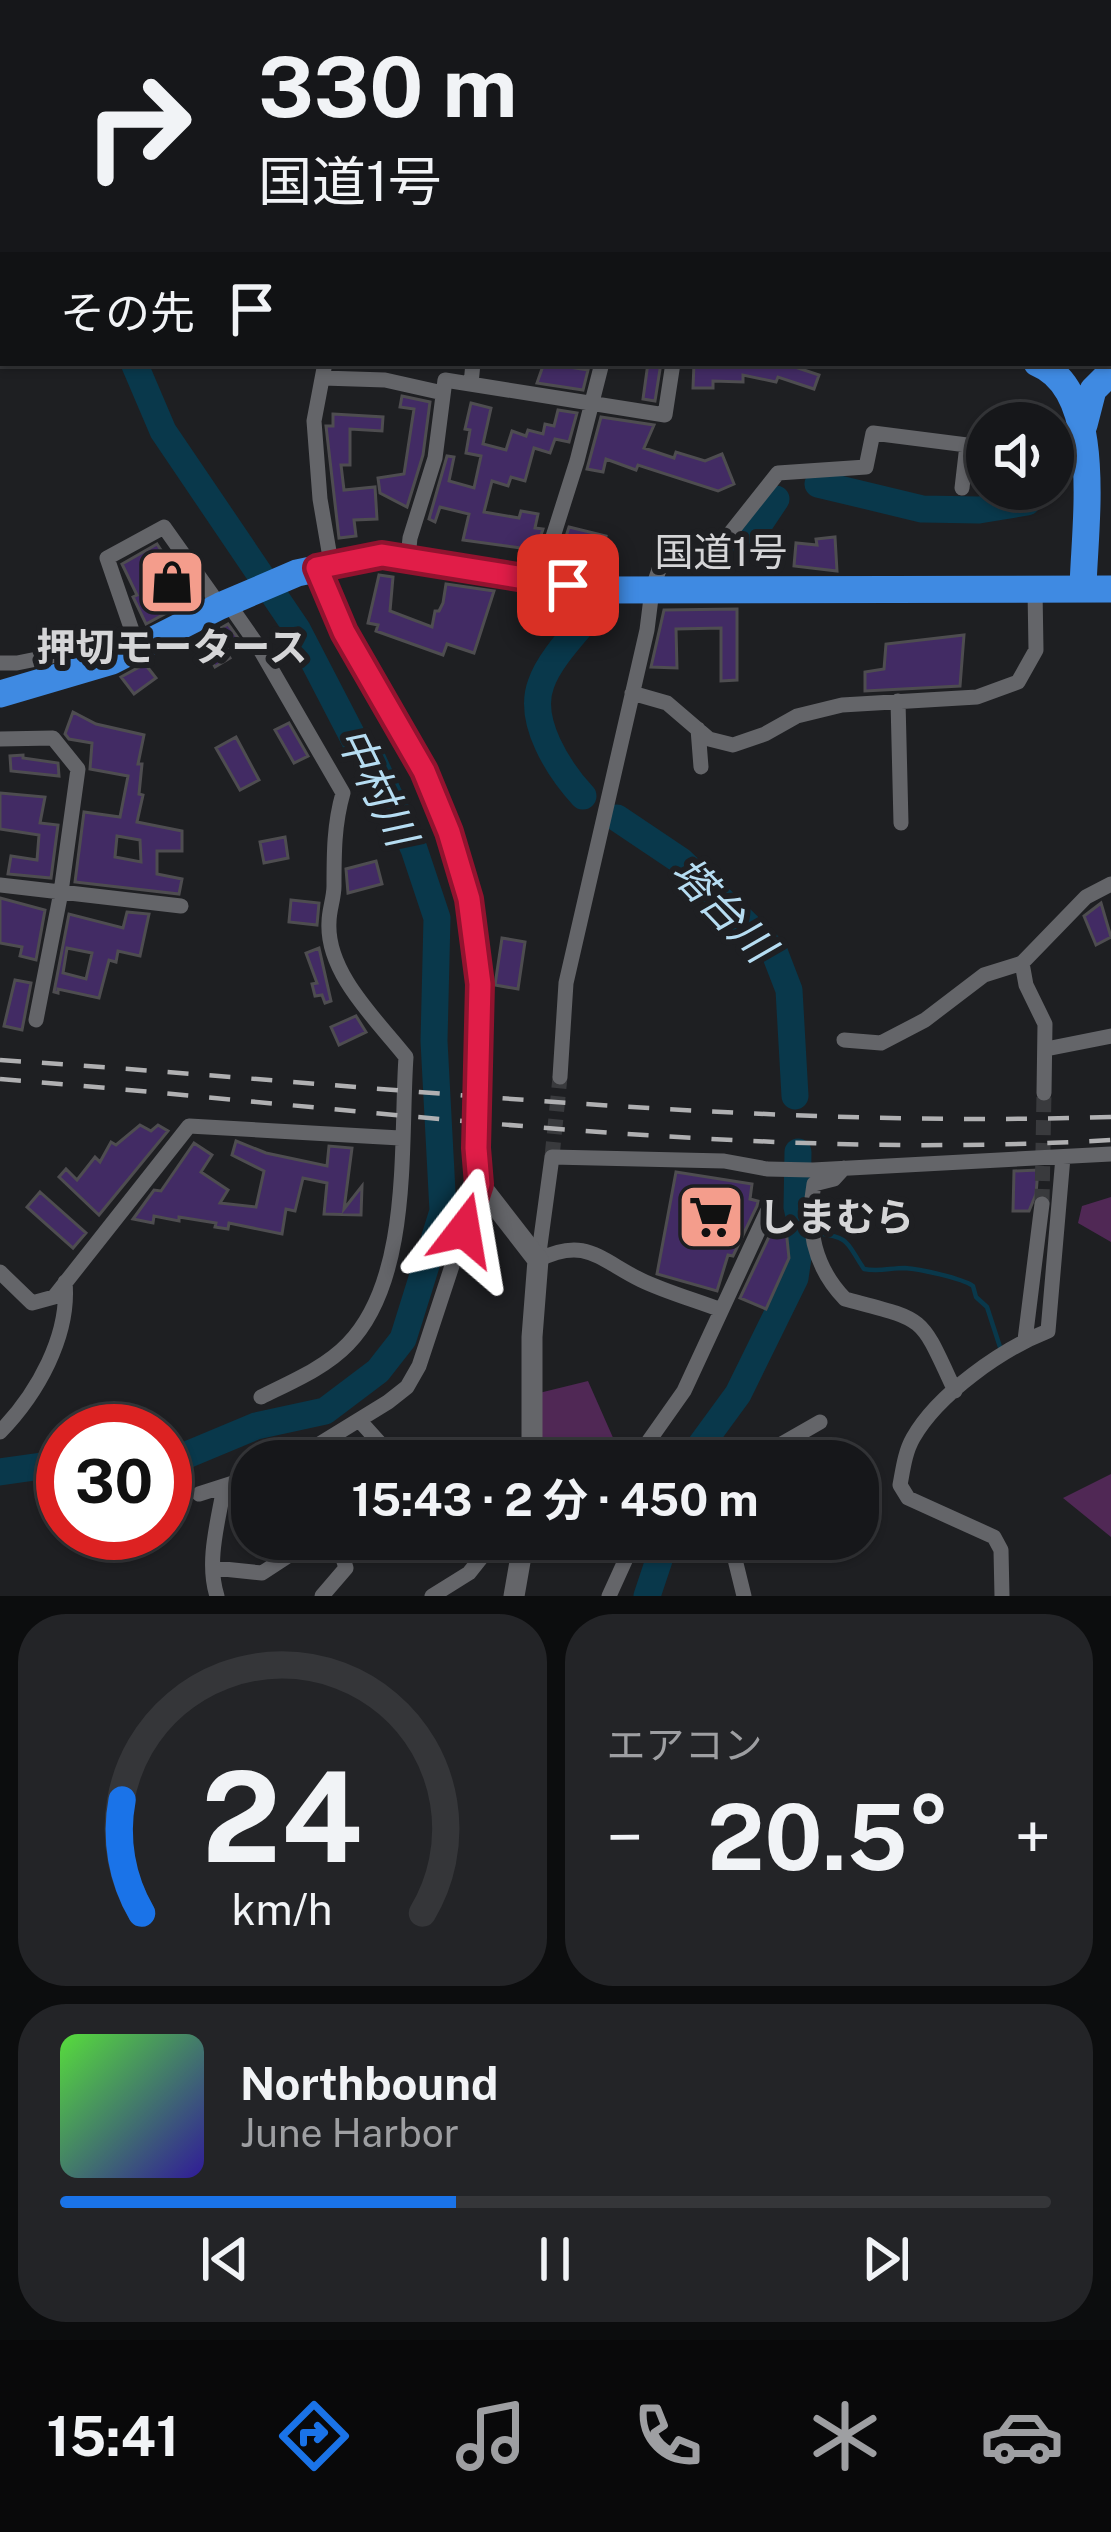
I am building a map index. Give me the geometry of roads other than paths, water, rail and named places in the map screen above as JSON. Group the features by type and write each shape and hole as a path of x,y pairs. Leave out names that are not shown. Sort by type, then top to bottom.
{"highway":[{"path":"1044,366 1066,383 1075,398 1084,435"},
{"path":"1097,589 1084,515 1084,435 1094,390 1111,372"},
{"name":"国道1号","path":"0,694 74,674 224,604 315,568 382,555 609,590 656,579 1097,589"}],"main road":[{"path":"315,568 344,632 424,771 469,899 480,984 479,1184 538,1260 532,1440"},
{"path":"514,1596 520,1560"}],"street":[{"path":"471,384 473,366"},
{"path":"539,581 601,366"},
{"path":"408,557 435,458 445,380 665,415 673,366"},
{"path":"315,568 320,499 314,421 324,370 443,393"},
{"path":"560,1077 566,983 663,558 720,546 778,472 866,467 873,434 967,445 962,488"},
{"path":"0,662 17,663 101,646 138,648 106,558 164,527 258,646 343,794 328,923 332,948 341,972 406,1057 391,1258 380,1298 347,1346 261,1397"},
{"path":"632,693 667,704 709,739 734,746 797,716 842,706 977,697 1018,682 1036,650 1035,590"},
{"path":"898,700 902,823"},
{"path":"698,729 701,767"},
{"path":"0,739 53,738 78,769 62,892 36,1020"},
{"path":"844,1040 881,1042 925,1020 983,975 1022,963 1086,897 1111,884"},
{"path":"0,885 181,906"},
{"path":"1022,963 1026,985 1045,1024 1044,1093"},
{"path":"1046,1049 1111,1036"},
{"path":"0,1272 32,1303 53,1297 189,1126 400,1138"},
{"path":"538,1260 552,1156 724,1161 812,1170 1111,1154"},
{"path":"1002,1596 1001,1550 994,1537 908,1498 900,1485 914,1436 955,1391 1002,1353 1048,1331 1063,1157"},
{"path":"844,1168 834,1179 814,1184 809,1209 813,1248 845,1299 915,1318 927,1330 955,1391"},
{"path":"326,1440 407,1387 419,1366 479,1184"},
{"path":"1025,1340 1042,1204"},
{"path":"647,1440 684,1391 766,1212"},
{"path":"538,1260 557,1251 591,1250 642,1280 721,1310"},
{"path":"0,1432 52,1355 68,1306 65,1282"},
{"path":"359,1420 377,1440"},
{"path":"789,1440 820,1422"},
{"path":"199,1494 231,1484"},
{"path":"218,1596 214,1568 224,1487"},
{"path":"214,1568 262,1573 282,1560"},
{"path":"322,1596 346,1568 344,1560"},
{"path":"432,1596 469,1573 479,1560"},
{"path":"609,1596 625,1560"},
{"path":"735,1560 743,1596"},
{"path":"730,1596 738,1576"}],"waterway":[{"name":"中村川","path":"135,366 163,431 297,629 355,741 372,758 414,849 437,918 434,1041 443,1211 403,1339 378,1371 325,1411 256,1426 192,1453"},
{"name":"塔台川","path":"818,484 922,509 966,510"},
{"name":"塔台川","path":"742,540 754,532 776,499"},
{"name":"塔台川","path":"583,796 548,744 538,698 551,664 597,606"},
{"name":"塔台川","path":"617,818 681,861 774,951 789,990 795,1096"},
{"name":"塔台川","path":"704,1440 738,1394 795,1278 802,1230 797,1207 798,1152"},
{"path":"818,1233 843,1240 864,1269 911,1269 973,1286 976,1297 987,1307 1000,1347"},
{"name":"中村川","path":"0,1472 36,1467"},
{"name":"塔台川","path":"647,1596 659,1560"}],"tunnel":[{"path":"552,1157 560,1077"},
{"path":"1042,1204 1044,1093"}],"railway":[{"path":"0,1060 694,1111 833,1117 1111,1117"},
{"path":"0,1079 694,1138 972,1145 1111,1140"}],"place":[{"name":"押切モータース","path":"172,582"},
{"name":"しまむら","path":"711,1217"}]}
